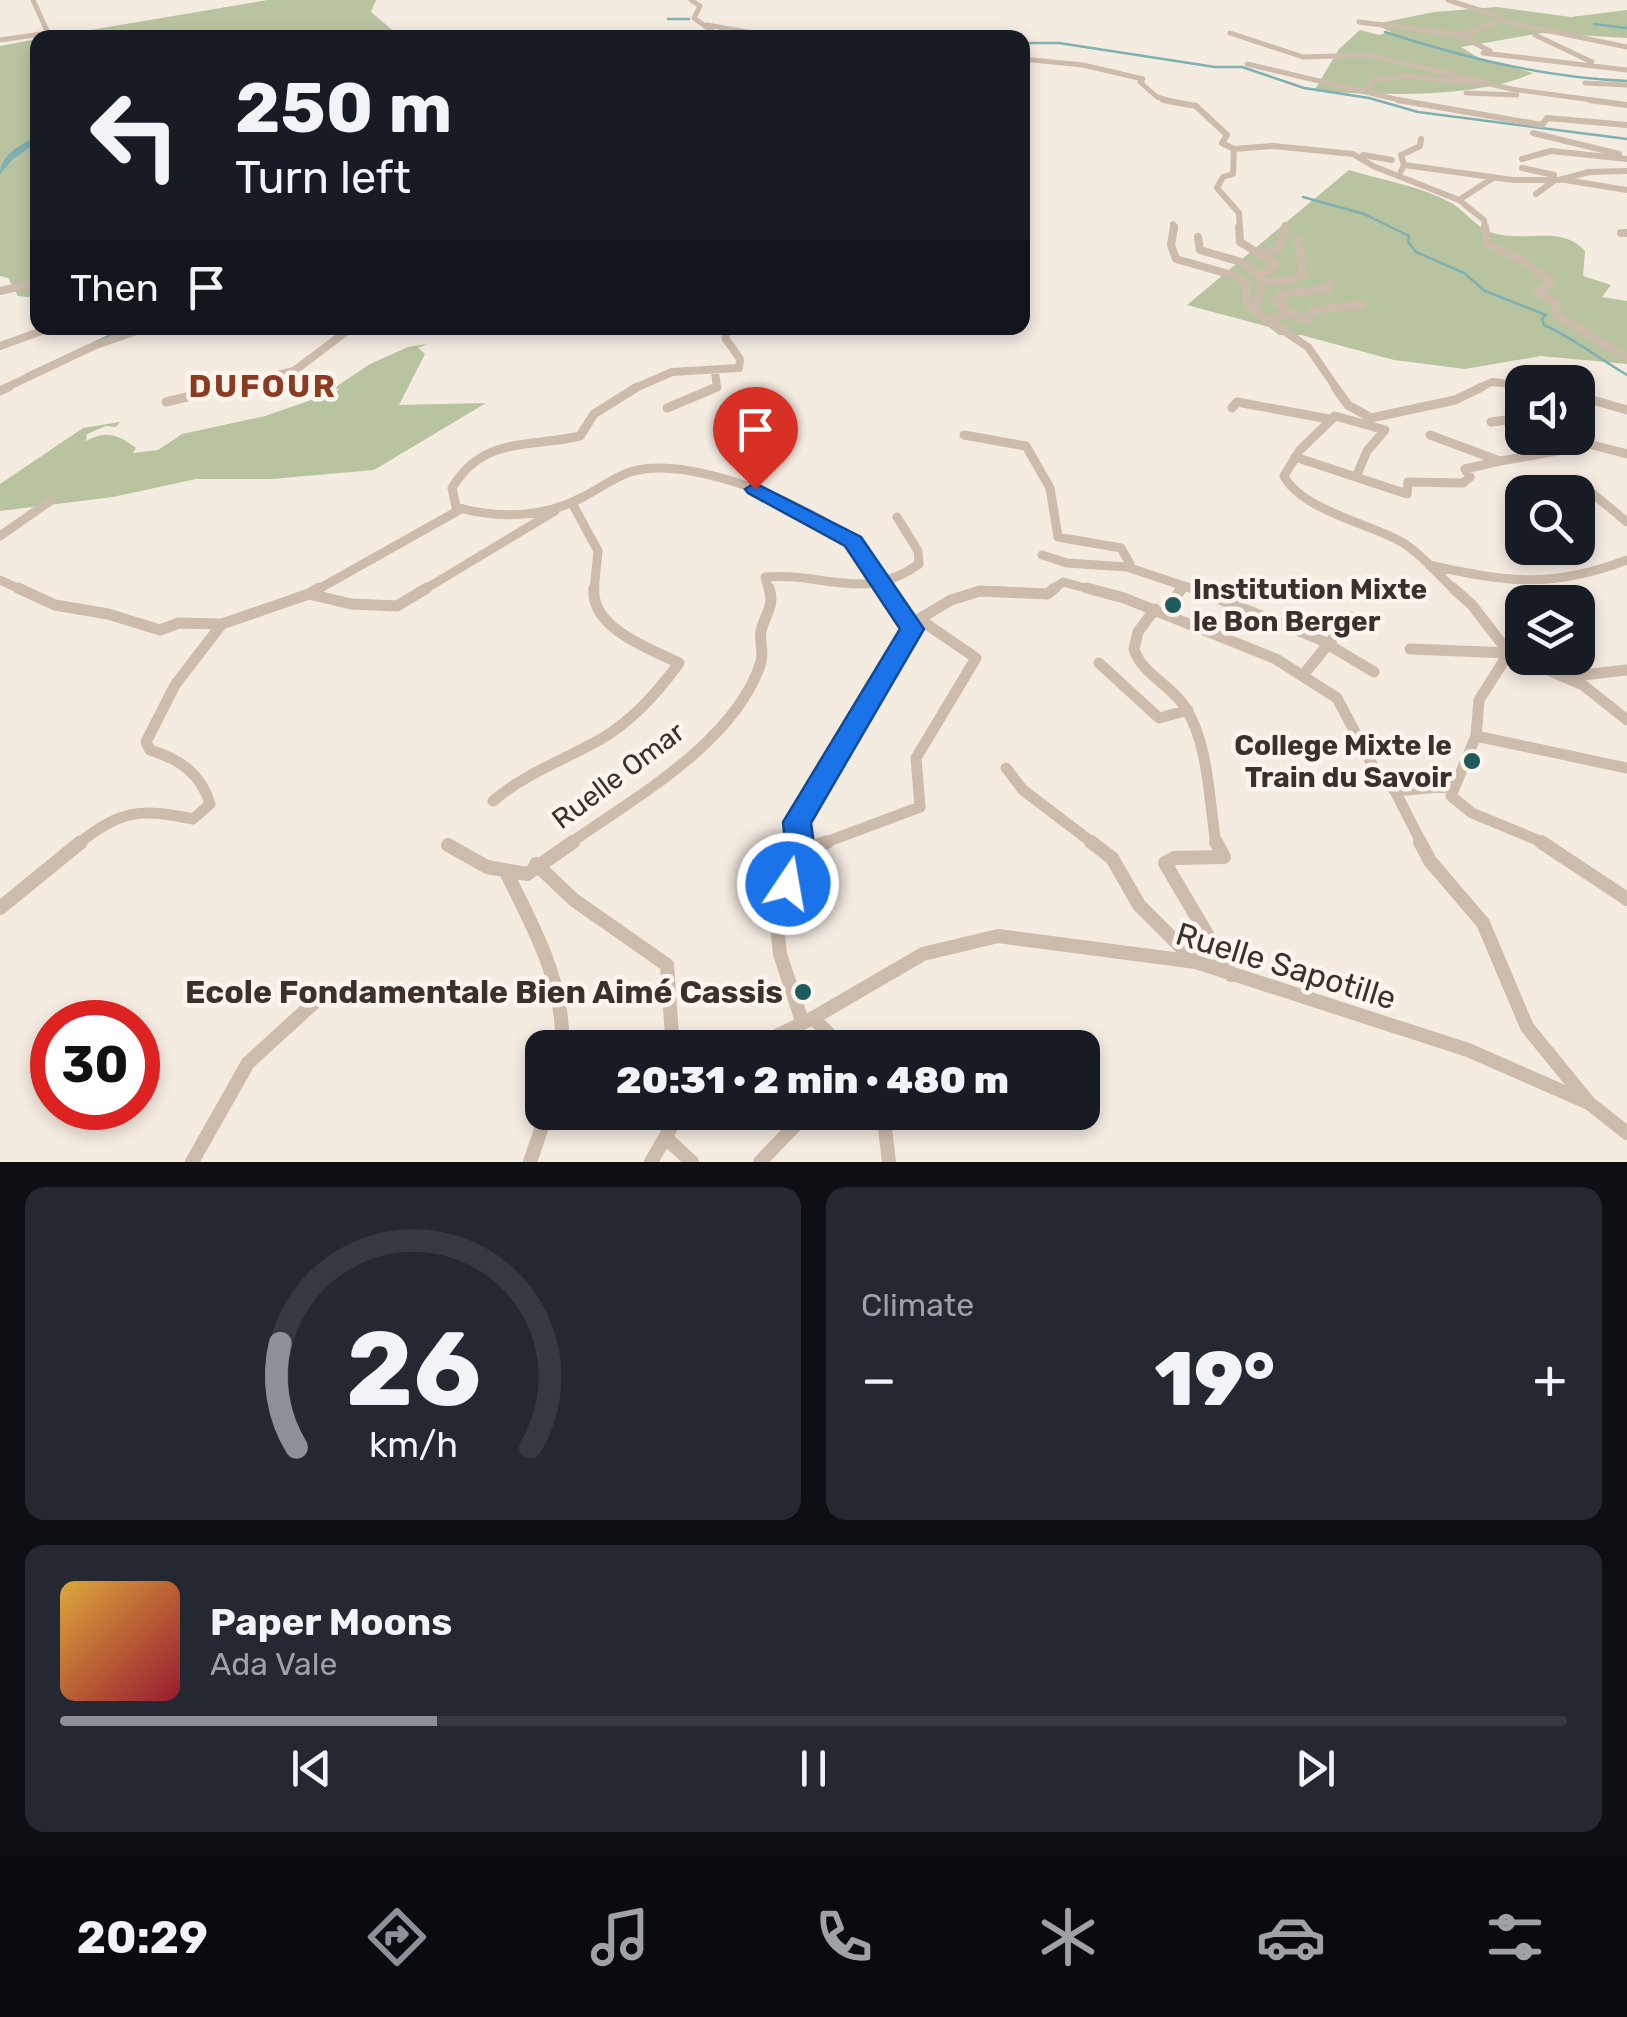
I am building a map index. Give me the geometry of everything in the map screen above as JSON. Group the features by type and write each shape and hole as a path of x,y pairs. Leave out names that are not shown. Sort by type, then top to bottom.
{"street":[{"path":"33,0 47,30"},
{"path":"690,0 700,6 694,18 712,30"},
{"path":"1448,0 1529,28 1627,46"},
{"path":"1462,35 1500,20"},
{"path":"1359,22 1462,35 1498,56"},
{"path":"706,25 736,30"},
{"path":"1529,28 1522,30 1597,64"},
{"path":"1230,32 1303,57 1370,56 1542,94 1627,105"},
{"path":"0,40 30,36"},
{"path":"1482,53 1627,70"},
{"path":"1030,60 1082,64 1143,79 1140,82 1149,94 1164,102 1202,109 1227,135 1222,143 1234,149 1273,146 1392,160"},
{"path":"1558,68 1564,62"},
{"path":"1247,64 1471,116 1526,124 1546,124 1547,118 1627,126"},
{"path":"1366,91 1371,89 1373,80 1395,77 1458,84 1490,82"},
{"path":"1585,83 1627,85"},
{"path":"1466,92 1534,97 1542,94"},
{"path":"1533,133 1578,138 1626,159"},
{"path":"1522,158 1552,151 1578,138"},
{"path":"1404,166 1401,155 1420,146 1421,139"},
{"path":"1234,149 1232,174 1223,177 1217,188 1239,213 1240,242 1276,266 1260,279 1254,311"},
{"path":"1552,151 1626,159"},
{"path":"1353,154 1460,200 1484,220 1487,244 1524,262 1551,282 1538,292 1557,304 1560,317 1627,358"},
{"path":"1429,162 1493,178 1560,179 1589,172 1627,172"},
{"path":"1404,166 1428,171 1441,168"},
{"path":"1397,175 1404,166"},
{"path":"1522,168 1627,190"},
{"path":"1460,200 1493,178"},
{"path":"1536,194 1560,179"},
{"path":"1173,224 1176,259 1236,276 1246,284 1246,300 1254,311 1308,347 1348,405 1384,430 1367,451 1356,478"},
{"path":"1263,256 1280,248 1285,225"},
{"path":"1198,236 1200,250 1241,262 1260,279 1302,276 1298,239"},
{"path":"1330,283 1327,289 1314,294 1280,296 1276,301 1290,314 1308,322 1314,310 1361,306"},
{"path":"0,291 30,284"},
{"path":"1265,320 1290,314"},
{"path":"0,346 31,335"},
{"path":"0,391 124,335"},
{"path":"166,402 294,371 342,335"},
{"path":"567,505 510,514 461,509 456,507 452,488 463,467 476,458 504,447 580,436 594,414 646,381 672,372 739,368 740,360 725,335"},
{"path":"667,408 716,387 715,372"},
{"path":"1505,383 1492,382 1455,400 1370,421 1336,416 1294,458 1284,476 1288,484 1325,509 1396,538 1472,605 1505,648"},
{"path":"1595,401 1627,410"},
{"path":"1244,410 1232,408 1234,403 1330,419"},
{"path":"1491,422 1505,420"},
{"path":"964,435 1026,446 1044,472 1058,512 1058,536 1121,548 1130,564 1127,568"},
{"path":"1430,435 1500,460"},
{"path":"1595,446 1627,454"},
{"path":"1294,458 1406,494 1408,482 1462,482 1470,477 1465,469 1531,455"},
{"path":"309,594 351,604 397,606 614,478 640,469 665,466 755,489 853,542 915,624 976,658 916,758 920,807 800,852"},
{"path":"1595,495 1627,522"},
{"path":"0,536 50,501"},
{"path":"493,801 519,778 606,737 668,680 679,663 616,633 593,596 598,552 567,505"},
{"path":"0,580 55,606 108,614 160,630 179,623 222,624 309,594 461,509"},
{"path":"882,583 904,578 919,564 918,552 897,518"},
{"path":"1042,555 1066,563 1127,568 1266,616 1329,645 1374,672"},
{"path":"1428,565 1529,585 1550,585 1627,560"},
{"name":"Ruelle Omar","path":"505,870 527,874 694,755 742,699 762,659 760,634 773,602 765,577 786,573 850,587 882,583"},
{"path":"820,1030 808,1020 780,954 776,916 800,852 797,822 915,624 944,600 980,588 1047,594 1062,582 1160,611 1304,674 1337,698 1374,768 1395,790 1430,861 1483,922 1527,1027 1589,1102"},
{"path":"1183,587 1136,632 1134,652 1139,663 1164,680 1188,710 1217,848 1224,857 1175,858 1164,862 1232,976"},
{"path":"1304,674 1350,616"},
{"path":"0,908 106,821 124,813 148,810 193,819 210,804 208,792 189,768 150,750 146,742 175,685 222,624"},
{"path":"1410,649 1505,653"},
{"path":"1505,659 1479,700 1476,736 1451,796 1458,805 1551,846 1627,899"},
{"path":"1099,662 1159,718 1188,710"},
{"path":"1573,681 1583,675 1627,670"},
{"path":"1559,675 1627,720"},
{"path":"1476,736 1627,768"},
{"path":"1006,768 1023,790 1112,858 1139,904 1196,962"},
{"path":"1395,790 1452,786"},
{"path":"448,845 487,868 505,870 546,960 565,1030"},
{"path":"536,864 574,900 667,965 672,1030"},
{"name":"Ruelle Sapotille","path":"788,1030 923,954 998,936 1196,962 1468,1050 1589,1102 1627,1132"},
{"path":"192,1162 248,1063 318,999"},
{"path":"530,1162 541,1130"},
{"path":"652,1162 671,1130"},
{"path":"760,1162 791,1130"},
{"path":"887,1130 889,1162"},
{"path":"667,1139 692,1162"}],"green space":[{"path":"268,0 376,0 371,12 392,30 90,30"},
{"path":"1497,7 1571,17 1627,10 1627,38 1542,33 1461,47 1479,58 1533,73 1484,87 1396,94 1314,91 1339,49 1360,30 1379,35 1391,32 1375,24 1434,12"},
{"path":"30,40 30,297 18,296 8,278 0,276 0,46"},
{"path":"1349,170 1442,198 1490,232 1553,236 1575,243 1585,251 1583,276 1611,285 1602,297 1627,301 1627,364 1541,356 1465,369 1394,360 1301,335 1279,335 1269,327 1187,305"},
{"path":"427,344 418,348 425,354 399,405 486,403 374,470 272,479 196,479 113,497 0,511 0,484 83,428 120,422 116,427 106,426 87,434 86,441 112,435 136,448 133,453 158,450 182,434 265,416 337,391 334,388 370,364 408,347"}],"waterway":[{"path":"668,19 689,19"},
{"path":"1594,24 1627,28"},
{"path":"1385,32 1505,65 1627,81"},
{"path":"1030,43 1059,43 1215,67 1242,67 1304,88 1369,98 1418,112 1627,139"},
{"path":"0,171 10,157 30,143"},
{"path":"1303,197 1364,214 1409,236 1408,242 1416,252 1464,273 1485,291 1546,315 1542,319 1544,325 1627,375"},
{"path":"31,374 116,335"}],"place":[{"name":"Institution Mixte le Bon Berger","path":"1173,605"},
{"name":"College Mixte le Train du Savoir","path":"1472,761"},
{"name":"Ecole Fondamentale Bien Aimé Cassis","path":"803,992"}],"district":[{"name":"DUFOUR","path":"263,386"}],"route":[{"path":"755,489 834,528 853,542 912,629 797,822 800,852 788,884"}]}
